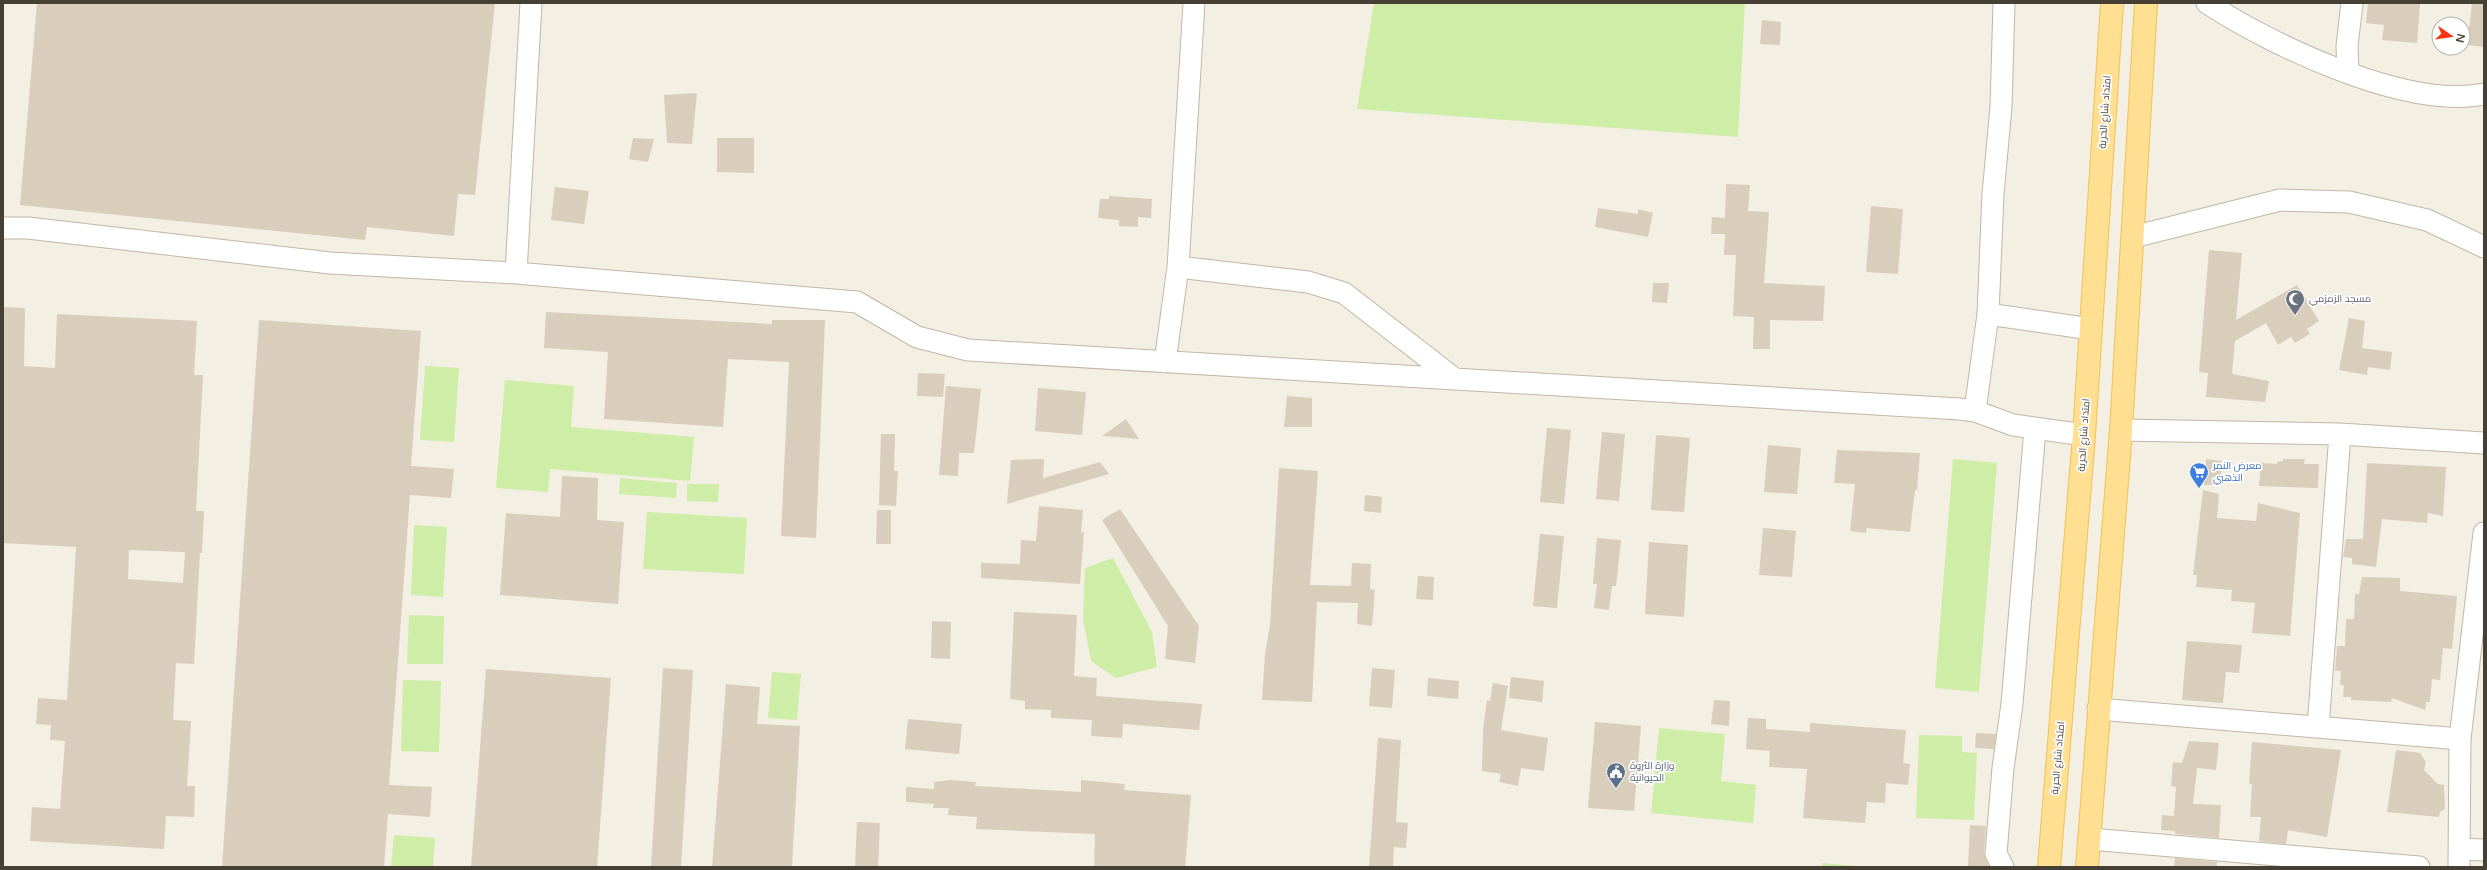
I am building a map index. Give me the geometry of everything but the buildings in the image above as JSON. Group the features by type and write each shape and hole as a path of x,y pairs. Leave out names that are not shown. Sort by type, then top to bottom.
{"main road":[{"name":"امتداد شارع الحرية","path":"2049,867 2084,435 2112,3"},
{"path":"2087,867 2098,709 2121,430 2146,3"}],"street":[{"path":"516,273 531,3"},
{"path":"1165,362 1178,267 1194,3"},
{"path":"1975,411 1988,314 1993,194 2001,107 2004,3"},
{"path":"2207,3 2236,22 2301,55 2348,72 2419,94 2472,97 2484,94"},
{"path":"2348,72 2347,46 2352,3"},
{"path":"2133,237 2280,200 2349,202 2427,220 2484,247"},
{"path":"3,228 28,228 330,263 516,273 857,302 917,337 968,350 1975,411 2013,425 2084,435"},
{"path":"1178,267 1308,282 1344,293 1455,379"},
{"path":"1988,314 2091,329"},
{"path":"2003,867 1996,854 2003,768 2012,704 2035,429"},
{"path":"2121,430 2340,434 2484,443"},
{"path":"2318,727 2340,434"},
{"path":"2484,533 2460,739 2459,858 2484,850"},
{"path":"2098,709 2460,739"},
{"path":"2090,839 2419,867"}],"green space":[{"path":"1374,3 1745,3 1738,137 1357,109"},
{"path":"425,366 459,368 454,442 420,440"},
{"path":"505,380 574,386 571,427 694,437 690,481 550,469 548,492 496,488"},
{"path":"1953,459 1997,463 1979,692 1935,688"},
{"path":"620,478 677,483 676,498 619,494"},
{"path":"687,484 719,484 718,502 687,501"},
{"path":"647,512 747,518 744,574 643,569"},
{"path":"414,525 447,527 443,597 411,595"},
{"path":"1113,558 1152,632 1157,667 1116,678 1091,661 1083,618 1085,568"},
{"path":"409,615 444,616 443,664 407,664"},
{"path":"772,672 801,674 797,720 768,718"},
{"path":"403,680 441,681 439,752 401,751"},
{"path":"1659,728 1725,734 1721,781 1756,785 1753,823 1651,813"},
{"path":"1919,735 1962,736 1962,752 1977,753 1974,820 1916,818"},
{"path":"394,835 435,838 433,867 391,867"},
{"path":"1822,863 1869,867 1822,867"}],"place":[{"name":"مسجد الزمزمي","path":"2295,316"},
{"name":"معرض النمر الذهبي","path":"2199,489"},
{"name":"وزارة الثروة الحيوانية","path":"1616,789"}]}
